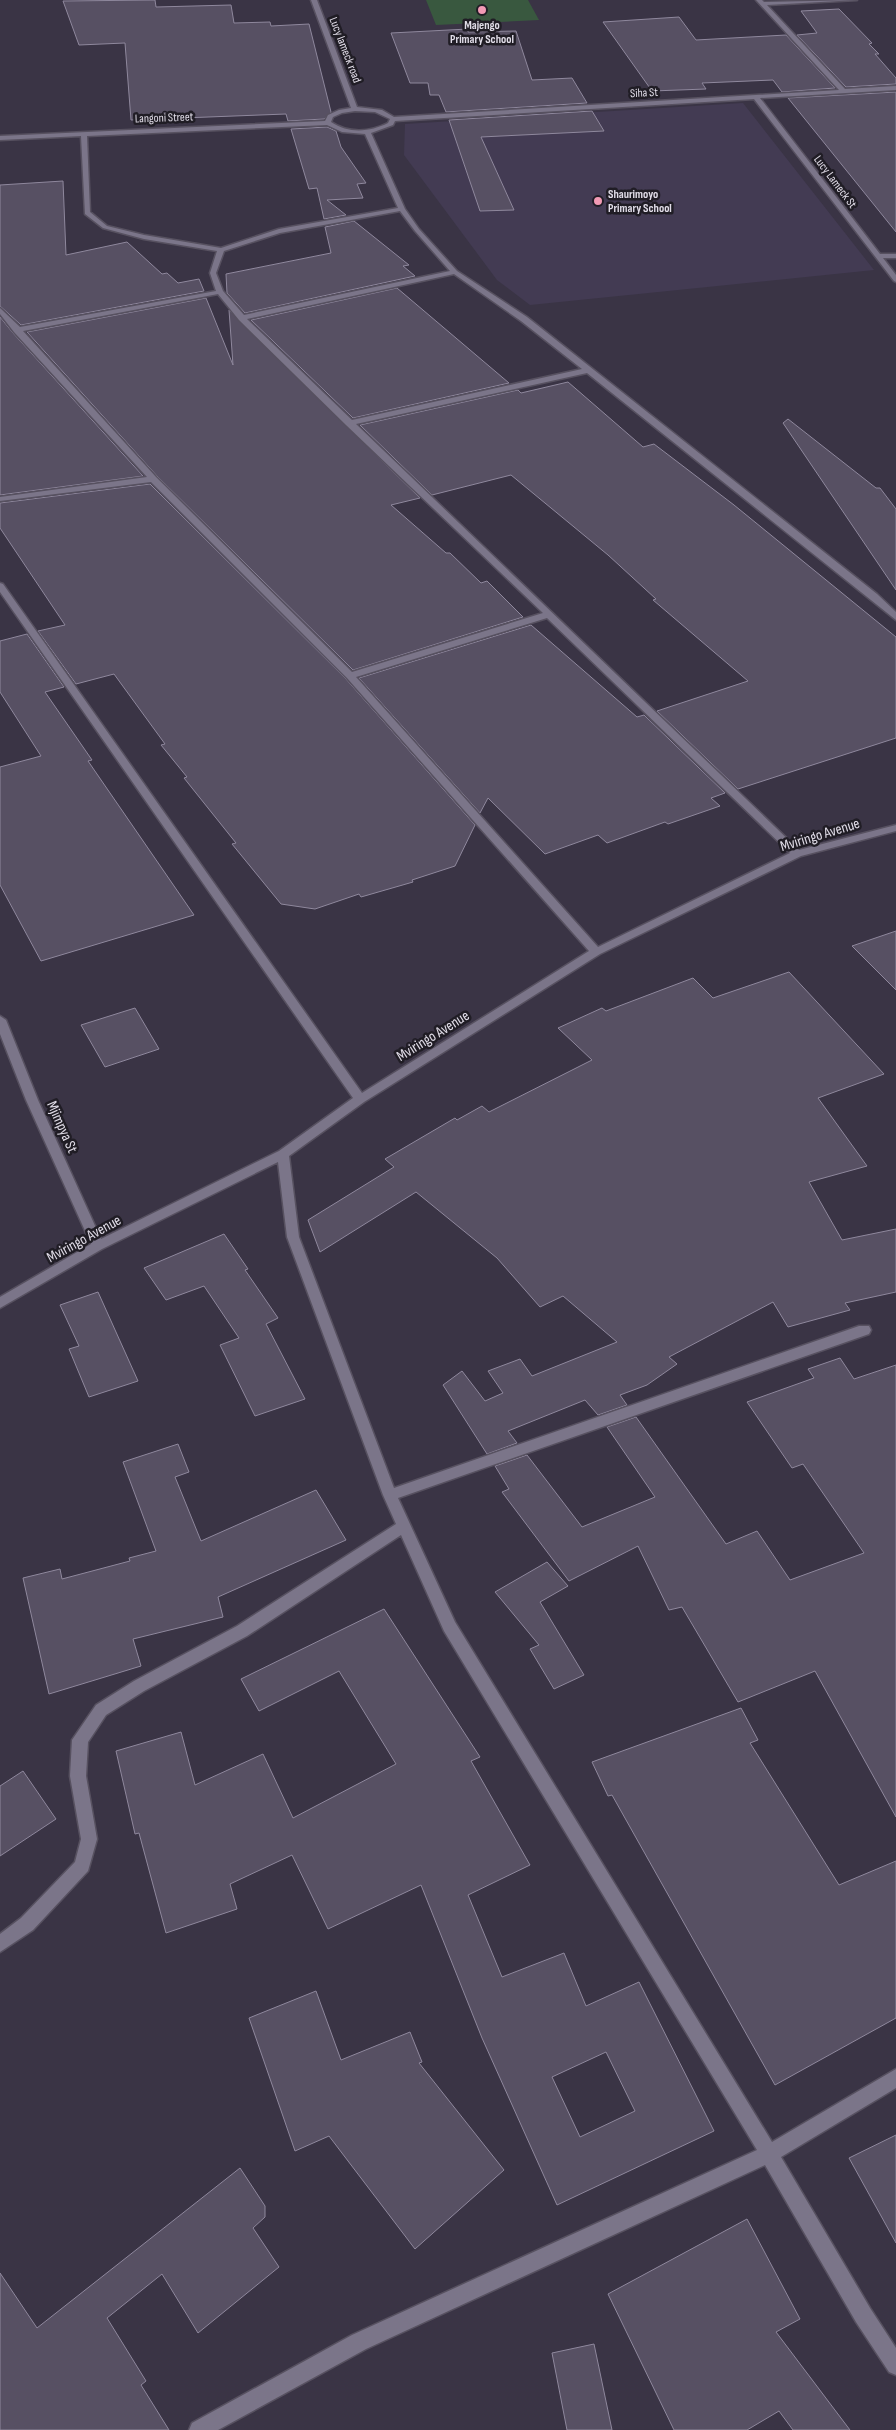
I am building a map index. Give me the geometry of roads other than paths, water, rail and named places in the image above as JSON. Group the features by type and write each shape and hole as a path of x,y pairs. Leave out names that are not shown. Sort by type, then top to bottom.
{"street":[{"name":"Lucy lameck road","path":"314,0 356,109"},
{"path":"761,2 854,0"},
{"path":"761,2 842,90"},
{"name":"Siha St","path":"393,119 896,88"},
{"name":"Lucy Lameck St","path":"756,97 896,280"},
{"path":"356,109 387,113 393,119 392,124 367,132 349,132 334,128 328,123 330,116 340,111 356,109"},
{"name":"Langoni Street","path":"0,138 328,123"},
{"path":"367,132 402,209 417,230 455,272 524,319 874,596 896,617"},
{"path":"84,133 87,213 105,227 144,237 221,250 279,230 402,209"},
{"path":"221,250 212,273 220,292 242,318 797,854"},
{"path":"878,256 896,256"},
{"path":"242,318 407,284 455,272"},
{"path":"17,330 220,292"},
{"path":"0,310 153,479 350,676 596,952"},
{"path":"350,423 588,370"},
{"path":"0,499 153,479"},
{"path":"0,586 360,1099"},
{"path":"350,676 550,614"},
{"name":"Mviringo Avenue","path":"0,1303 98,1246 283,1154 360,1099 596,952 797,854 896,828"},
{"name":"Mjimpya St","path":"0,1020 32,1100 98,1246"},
{"path":"283,1154 293,1237 390,1495 449,1626 769,2154 863,2315 896,2365"},
{"path":"390,1495 864,1330"},
{"path":"0,1944 27,1924 82,1866 90,1839 78,1776 80,1740 101,1710 139,1686 242,1631 404,1526"},
{"path":"199,2430 359,2342 769,2154 896,2078"}],"place":[{"name":"Majengo Primary School","path":"482,10"},
{"name":"Shaurimoyo Primary School","path":"598,201"}]}
